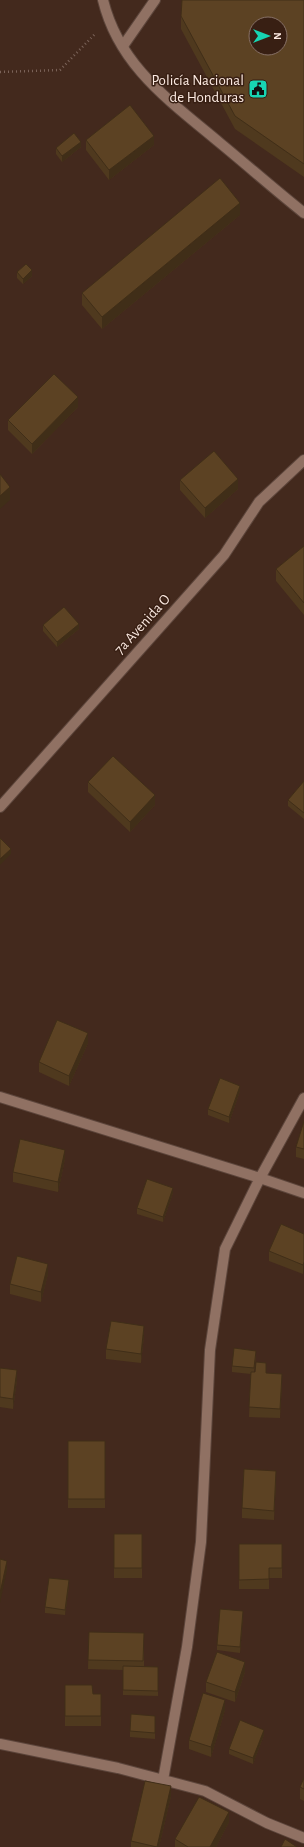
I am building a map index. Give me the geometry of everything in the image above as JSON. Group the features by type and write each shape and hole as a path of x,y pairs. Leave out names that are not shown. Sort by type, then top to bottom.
{"street":[{"path":"103,0 108,20 134,65 162,95 304,212"},
{"path":"123,46 155,0"},
{"name":"7a Avenida O","path":"0,807 224,555 259,502 304,460"},
{"path":"0,1097 304,1193"},
{"path":"163,1780 187,1647 201,1542 210,1350 225,1249 260,1178 304,1098"},
{"path":"0,1744 118,1768 205,1791 267,1823 304,1838"}],"path":[{"path":"0,72 60,70 108,20"}],"building":[{"name":"Policía Nacional de Honduras","path":"182,0 304,0 304,164 235,116 181,16"},
{"path":"130,105 154,136 109,170 86,140"},
{"path":"74,133 81,142 62,156 56,148"},
{"path":"220,178 240,203 102,317 82,293"},
{"path":"26,264 32,270 23,279 17,272"},
{"path":"54,374 78,397 32,444 8,420"},
{"path":"214,451 238,479 205,508 180,480"},
{"path":"0,474 10,487 0,496"},
{"path":"304,546 304,603 276,569"},
{"path":"64,607 79,624 57,642 43,625"},
{"path":"113,756 155,795 130,822 88,782"},
{"path":"304,781 304,813 288,800"},
{"path":"0,838 11,849 0,859"},
{"path":"57,1020 88,1033 69,1076 39,1062"},
{"path":"220,1078 240,1086 229,1117 208,1109"},
{"path":"304,1121 304,1149 296,1147"},
{"path":"20,1139 65,1150 58,1182 13,1172"},
{"path":"147,1179 173,1188 163,1217 137,1208"},
{"path":"281,1224 304,1234 303,1265 269,1251"},
{"path":"17,1256 48,1264 41,1292 10,1284"},
{"path":"111,1321 144,1326 141,1354 106,1349"},
{"path":"234,1348 256,1351 254,1368 232,1366"},
{"path":"256,1362 266,1363 266,1373 282,1374 280,1409 249,1407 251,1372 255,1372"},
{"path":"0,1368 17,1370 13,1399 0,1397"},
{"path":"68,1441 105,1441 105,1499 68,1499"},
{"path":"244,1469 276,1471 274,1511 242,1508"},
{"path":"114,1534 142,1534 142,1568 114,1568"},
{"path":"239,1544 282,1544 282,1568 269,1568 269,1579 239,1580"},
{"path":"0,1559 7,1561 0,1593"},
{"path":"49,1578 69,1580 65,1610 45,1607"},
{"path":"220,1609 243,1611 240,1647 217,1645"},
{"path":"89,1632 144,1633 143,1661 88,1660"},
{"path":"217,1652 245,1662 235,1692 206,1682"},
{"path":"123,1666 158,1667 158,1691 123,1690"},
{"path":"65,1685 92,1685 93,1694 101,1694 101,1716 65,1716"},
{"path":"203,1693 225,1700 211,1747 189,1740"},
{"path":"131,1714 155,1716 155,1733 130,1731"},
{"path":"240,1720 264,1730 253,1758 229,1749"},
{"path":"304,1778 304,1789 300,1787"},
{"path":"145,1781 171,1786 157,1847 131,1841"},
{"path":"199,1797 229,1812 210,1847 188,1847 175,1839"},
{"path":"285,1839 297,1847 281,1847"}],"place":[{"name":"Policía Nacional de Honduras","path":"258,89"}]}
